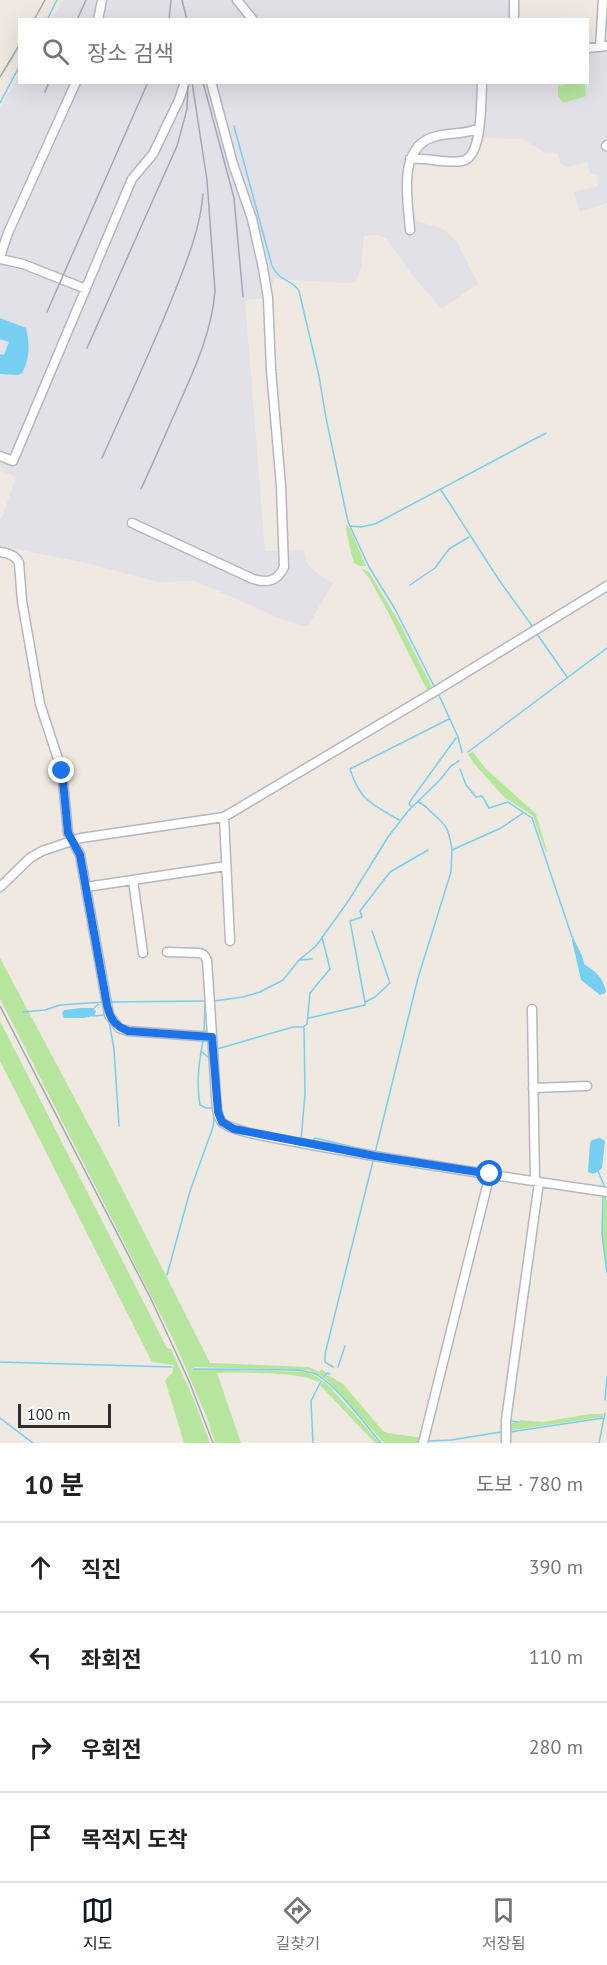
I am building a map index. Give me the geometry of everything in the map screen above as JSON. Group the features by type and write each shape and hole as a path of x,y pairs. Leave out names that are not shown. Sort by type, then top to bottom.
{"street":[{"path":"98,18 102,0"},
{"path":"237,0 251,18"},
{"path":"514,0 514,18"},
{"path":"589,48 604,47 604,6"},
{"path":"75,84 4,232 0,258 23,264 86,289"},
{"path":"0,456 13,461 132,179 153,154 184,84"},
{"path":"132,523 253,579 265,582 274,580 284,567 281,486 271,370 268,298 252,219 233,164 212,84"},
{"path":"410,159 460,162 469,160 475,147 479,128 482,84"},
{"path":"410,230 408,169 410,159 425,140 439,135 470,132 479,128"},
{"path":"0,552 13,555 19,563 22,601 40,704 62,771 68,833 80,855 109,1016 119,1028 128,1031 212,1037"},
{"path":"0,887 30,858 42,851 81,838 224,817 607,586"},
{"path":"224,817 230,941"},
{"path":"86,887 226,866"},
{"path":"133,880 143,953"},
{"path":"168,952 200,953 204,955 208,965 218,1112 225,1125 234,1129 351,1152 607,1192"},
{"path":"506,1443 506,1420 537,1182 532,1009"},
{"path":"533,1088 587,1086"},
{"path":"423,1443 490,1174"}],"shaded area":[{"path":"63,0 519,0 519,18 52,18"},
{"path":"607,51 607,203 580,212 574,192 598,186 597,176 590,173 587,162 567,167 561,164 557,153 542,152 522,139 485,138 471,162 461,165 429,160 411,162 411,203 417,221 441,228 456,240 478,284 442,309 412,275 387,239 379,235 364,236 361,267 357,279 350,283 273,279 273,283 263,285 264,298 245,300 265,551 304,550 306,562 315,572 333,583 309,624 305,626 286,621 195,581 158,582 86,563 0,546 0,519 16,477 0,470 0,108 18,76 18,84 589,84 589,52"}],"green space":[{"path":"585,84 586,96 563,103 558,96 558,86"},
{"path":"346,524 350,529 366,566 354,563"},
{"path":"361,568 369,572 399,622 432,687 427,690 389,614"},
{"path":"473,752 485,768 536,814 546,852 533,816 504,797 472,761 468,754"},
{"path":"0,958 108,1161 210,1363 309,1367 319,1372 322,1369 326,1373 323,1377 308,1370 194,1367 194,1369 307,1372 321,1379 318,1382 310,1378 284,1374 217,1373 241,1443 215,1443 207,1418 174,1341 0,999"},
{"path":"0,1021 167,1348 171,1349 210,1443 184,1443 165,1380 173,1372 173,1365 152,1362 0,1061"},
{"path":"604,1195 607,1196 607,1270 602,1234"},
{"path":"328,1375 343,1384 383,1431 422,1438 421,1443 384,1443 325,1378"},
{"path":"324,1381 380,1443 375,1443 320,1385"},
{"path":"603,1414 602,1417 507,1431 508,1423 520,1420 543,1422"}],"water":[{"path":"0,318 26,328 28,357 25,368 18,375 0,374 0,354 4,355 9,342 0,339"},
{"path":"573,936 584,964 600,978 605,993 600,995 581,980"},
{"path":"92,1008 96,1011 94,1016 83,1018 64,1018 62,1014 64,1010"},
{"path":"600,1138 605,1141 602,1168 592,1174 588,1172 590,1143"}],"waterway":[{"path":"48,18 57,0"},
{"path":"0,103 18,69"},
{"path":"234,126 272,266 279,275 299,291 319,376 348,522 369,567 395,609 435,688"},
{"path":"351,526 361,527 375,524 546,433"},
{"path":"441,490 499,580 533,627"},
{"path":"410,585 435,568 449,549 469,537"},
{"path":"537,634 567,677"},
{"path":"468,752 607,648"},
{"path":"438,693 458,737 462,752"},
{"path":"399,820 374,805 363,795 350,769 449,719"},
{"path":"411,806 409,804 411,800 456,738"},
{"path":"214,1001 260,992 283,980 299,960 316,946 349,900 388,837 408,811 451,766 459,761"},
{"path":"460,769 466,785 476,797 482,796 489,808 508,802 532,818 572,937"},
{"path":"418,802 446,827 452,849"},
{"path":"375,1153 418,978 451,872 452,850 501,828 523,813"},
{"path":"365,1002 350,921 362,917 360,911 390,872 428,850"},
{"path":"309,1018 365,1005 365,1002 375,997 390,983 372,931"},
{"path":"217,1049 293,1027 303,1027 307,1024 310,993 330,969 322,937"},
{"path":"300,960 312,959"},
{"path":"109,1002 206,1001"},
{"path":"93,1009 101,1002"},
{"path":"23,1012 45,1010 60,1005 105,1002"},
{"path":"204,1033 205,1002"},
{"path":"93,1016 104,1015"},
{"path":"109,1021 114,1049 119,1126"},
{"path":"301,1140 305,1094 304,1028"},
{"path":"203,1041 198,1073 200,1105 214,1108"},
{"path":"201,1051 209,1058"},
{"path":"167,1275 190,1191 213,1127 214,1117"},
{"path":"302,1139 312,1141 315,1138 375,1152"},
{"path":"313,1141 350,1146"},
{"path":"333,1367 325,1362 325,1354 373,1161"},
{"path":"598,1171 604,1185"},
{"path":"603,1196 602,1234 607,1273"},
{"path":"338,1367 345,1346"},
{"path":"0,1362 172,1367"},
{"path":"194,1369 296,1370 314,1373 327,1382 352,1407 381,1443"},
{"path":"324,1377 327,1373 330,1374"},
{"path":"605,1400 607,1377"},
{"path":"313,1443 311,1401 321,1381"},
{"path":"599,1443 605,1413"},
{"path":"0,1418 33,1443"},
{"path":"510,1432 603,1418"},
{"path":"511,1421 518,1422"},
{"path":"428,1441 451,1440 502,1430"}],"railway":[{"path":"35,18 45,0"},
{"path":"78,18 86,0"},
{"path":"169,18 171,0"},
{"path":"182,0 186,18"},
{"path":"0,77 18,47"},
{"path":"45,92 48,84"},
{"path":"47,312 147,84"},
{"path":"141,489 197,363 207,335 215,291 207,180 192,84"},
{"path":"204,84 234,198 243,297"},
{"path":"87,348 177,146 187,109 188,86"},
{"path":"102,458 183,271 196,233 203,194"},
{"path":"0,1006 151,1299 189,1381 213,1443"}],"route":[{"path":"62,771 68,833 80,855 109,1016 119,1028 128,1031 212,1037 219,1118 225,1125 234,1129 375,1156 490,1174"}]}
